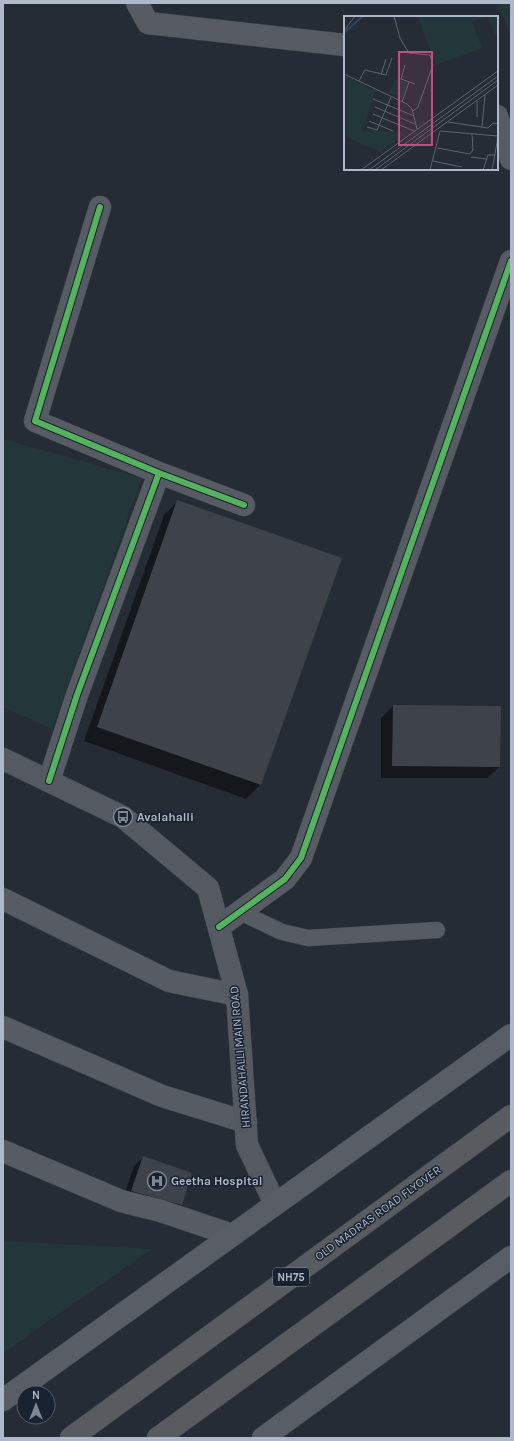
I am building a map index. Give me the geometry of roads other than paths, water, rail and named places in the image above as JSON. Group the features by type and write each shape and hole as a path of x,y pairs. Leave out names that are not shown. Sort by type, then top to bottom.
{"highway":[{"name":"OLD MADRAS ROAD FLYOVER","path":"71,1438 511,1116"},
{"path":"158,1438 511,1181"}],"main road":[{"name":"HIRANDAHALLI MAIN ROAD","path":"3,759 123,817 208,888 237,995 247,1145 274,1204"},
{"path":"3,1400 274,1204 509,1039"},
{"path":"263,1438 511,1257"}],"street":[{"path":"137,3 148,23 344,45"},
{"path":"498,119 511,159"},
{"path":"100,207 35,421 159,473 244,505"},
{"path":"219,927 285,879 301,858 511,261"},
{"path":"49,781 82,681 159,473"},
{"path":"3,899 169,981 237,995"},
{"path":"3,1026 162,1096 246,1122"},
{"path":"3,1151 121,1201 161,1211 232,1235"}],"lane":[{"path":"240,912 282,932 308,938 437,930"}],"place":[{"name":"Avalahalli","path":"123,817"},
{"name":"Geetha Hospital","path":"157,1181"}]}
